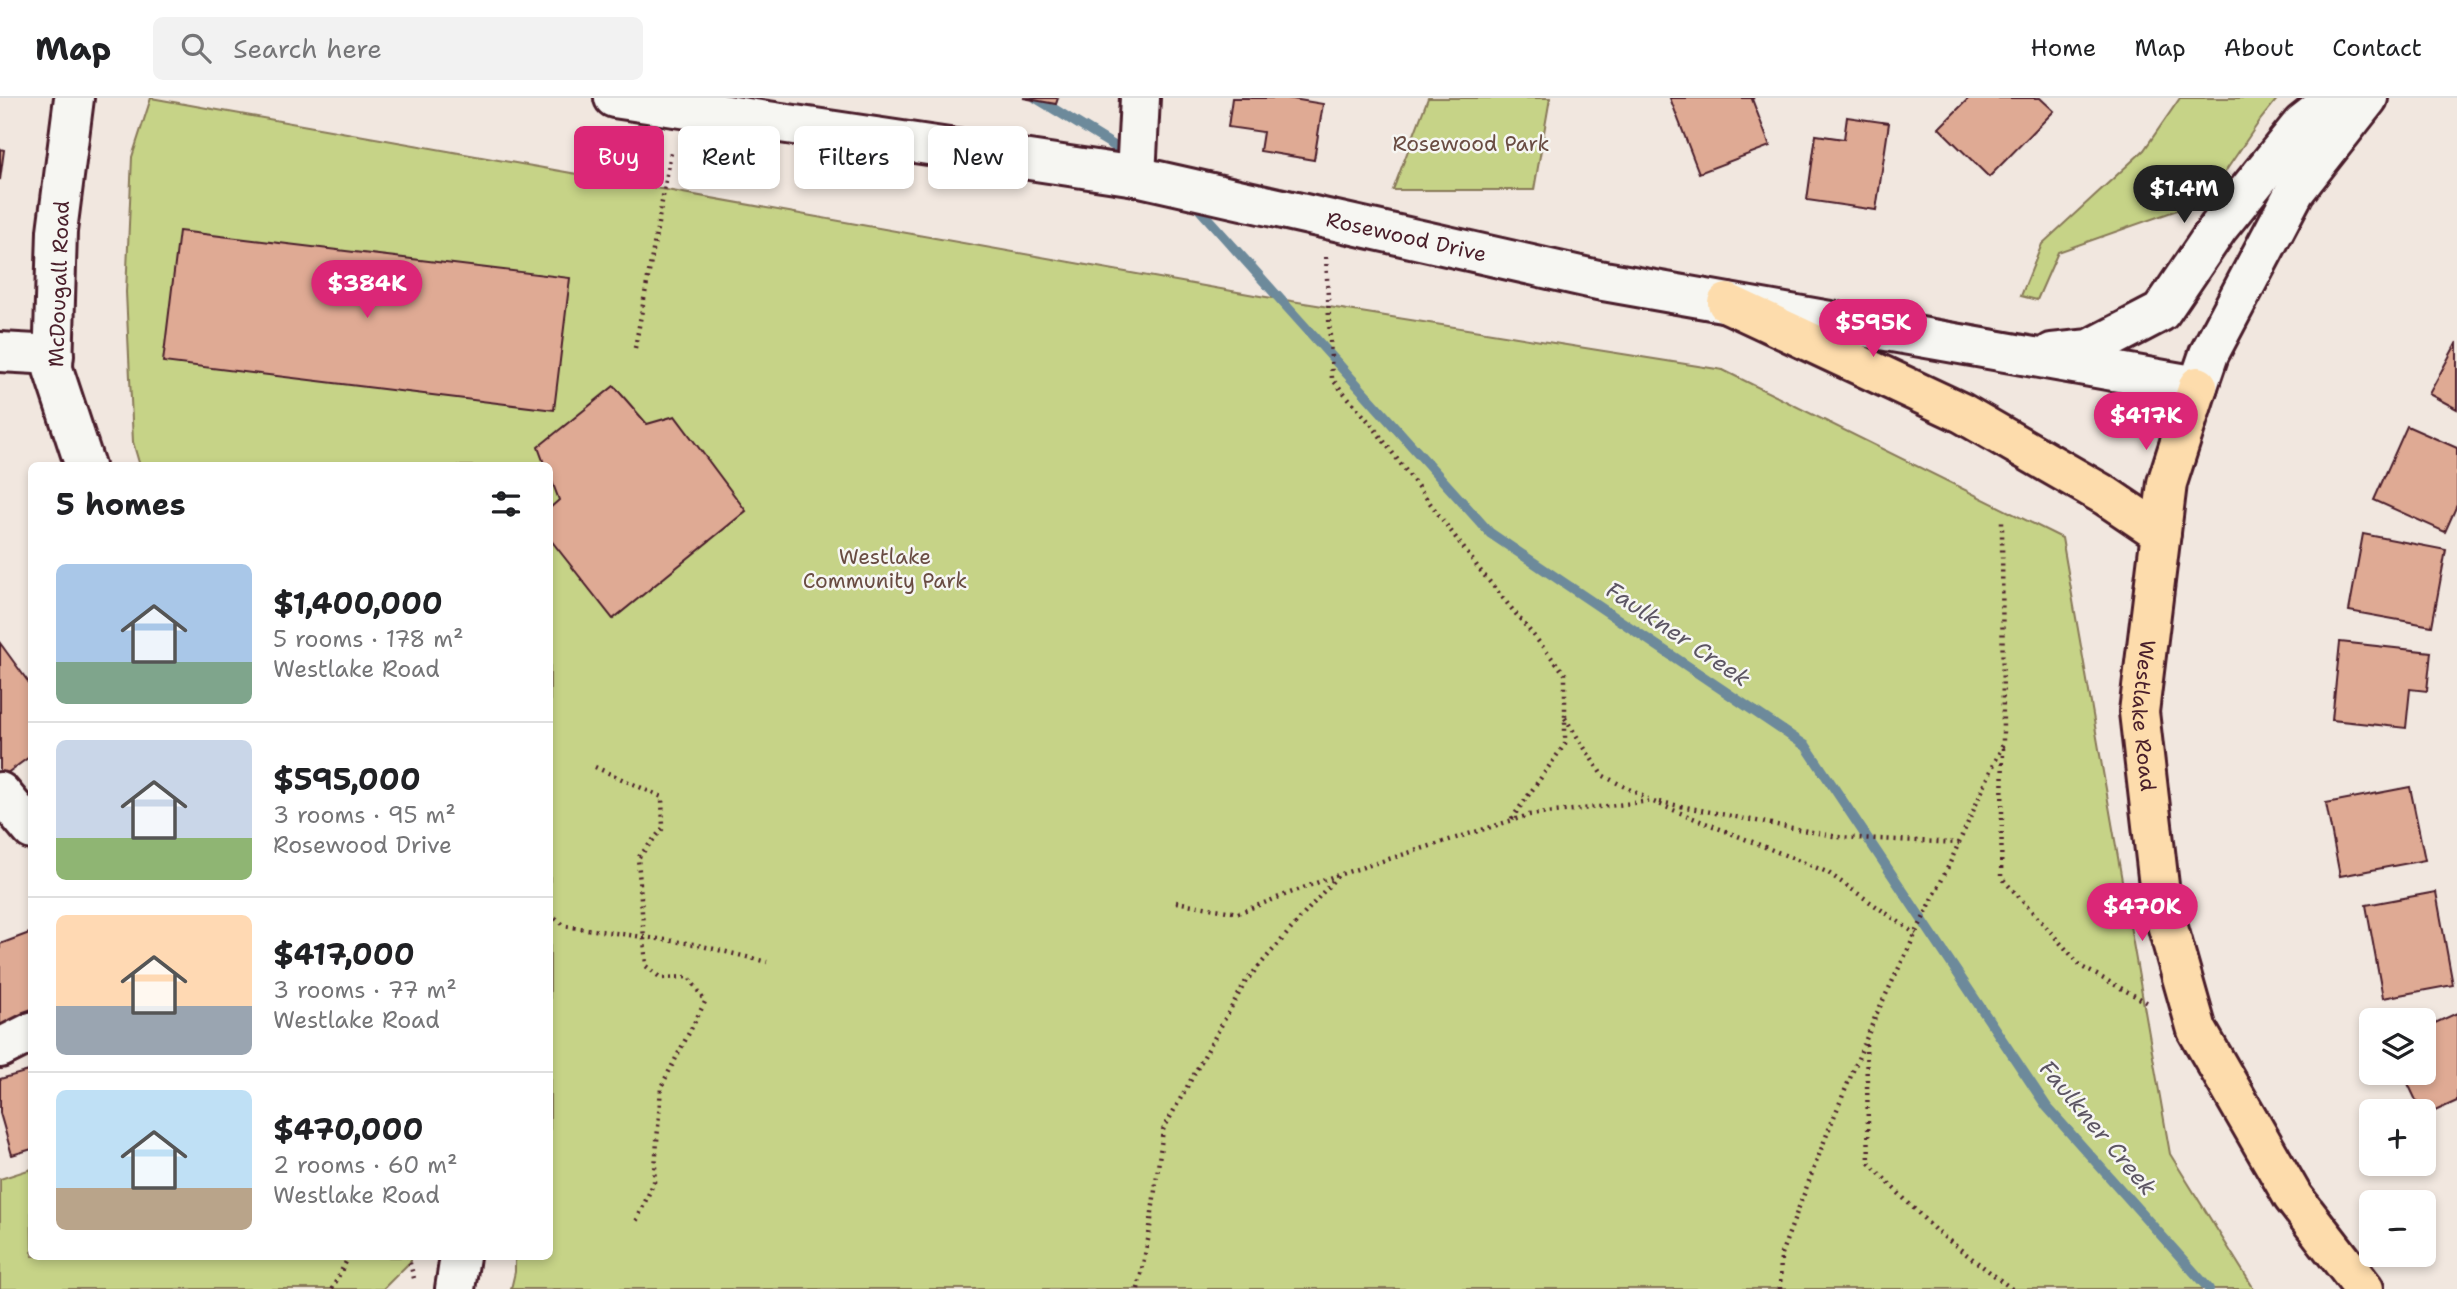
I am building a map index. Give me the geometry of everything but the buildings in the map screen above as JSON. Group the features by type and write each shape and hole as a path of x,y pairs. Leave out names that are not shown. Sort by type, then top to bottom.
{"main road":[{"path":"1727,303 1962,413 2106,496 2161,533"},
{"name":"Westlake Road","path":"2198,386 2167,483 2139,712 2161,903 2197,1030 2293,1197 2364,1289"}],"street":[{"name":"McDougall Road","path":"74,98 57,231 53,369 84,462"},
{"name":"Rosewood Drive","path":"614,98 1136,176 1598,280 2198,386"},
{"path":"1136,176 1140,98"},
{"path":"2029,356 2090,349 2161,312 2218,228 2302,124 2335,98"},
{"name":"Westlake Road","path":"2198,386 2209,354 2295,191 2368,98"},
{"path":"0,352 54,355"},
{"path":"0,1048 28,1034"},
{"path":"456,1289 460,1260"}],"path":[{"path":"635,348 671,153"},
{"path":"1326,219 1325,280 1332,379 1371,424 1480,570 1565,674 1564,744 1509,822"},
{"path":"2002,520 2001,877 2082,967 2197,1030"},
{"path":"1565,717 1602,775 1651,801 1827,872 1916,934"},
{"path":"1780,1289 1781,1254 1866,1040 2003,744"},
{"path":"595,767 662,797 663,828 638,858 646,966 661,978 689,976 705,1002 661,1087 654,1182 636,1222"},
{"path":"1176,902 1238,913 1338,875 1529,815 1651,801 1838,836 1959,843"},
{"path":"1138,1289 1149,1234 1163,1130 1246,981 1338,875"},
{"path":"553,916 565,926 694,943 766,962"},
{"path":"1866,1040 1869,1163 1935,1230 2012,1289"},
{"path":"332,1289 347,1260"},
{"path":"409,1260 417,1289"}],"green space":[{"name":"Westlake Community Park","path":"151,98 574,174 574,189 661,189 1260,296 1723,370 2062,538 2170,1154 2254,1289 511,1289 515,1260 553,1260 553,462 139,462 133,442 126,292 132,157"},
{"name":"Rosewood Park","path":"1428,98 1550,98 1534,190 1393,190"},
{"path":"2180,98 2278,98 2206,200 2058,252 2037,300 2021,296 2042,244 2144,150"},
{"path":"28,1170 28,1260 411,1261 383,1289 0,1289 0,1179"}],"waterway":[{"name":"Faulkner Creek","path":"1036,98 1129,155"},
{"name":"Faulkner Creek","path":"1192,201 1490,533 1806,746 2047,1107 2209,1289"}]}
